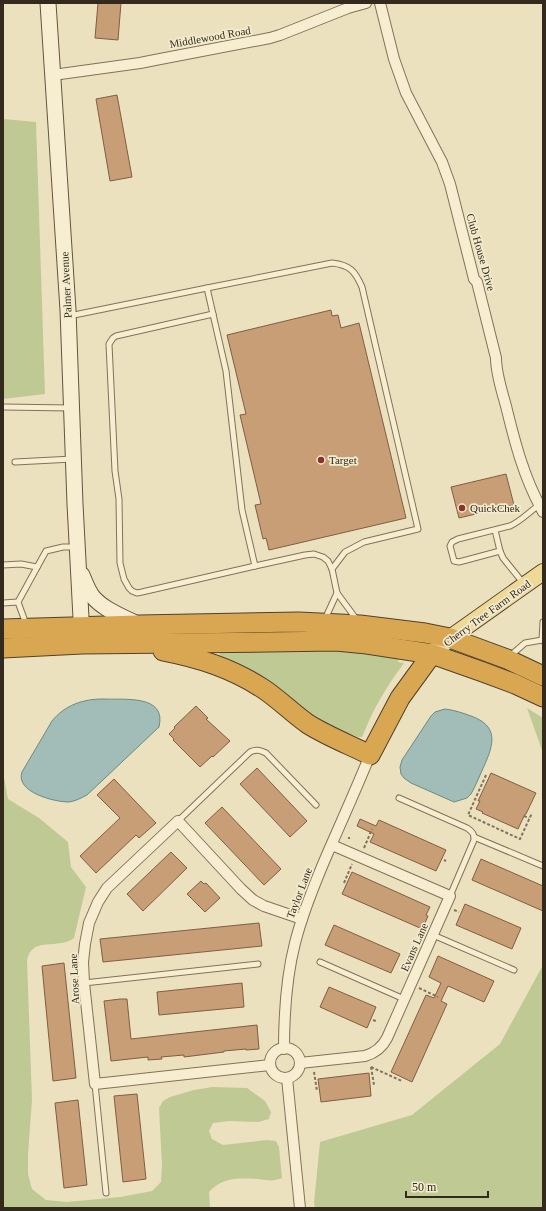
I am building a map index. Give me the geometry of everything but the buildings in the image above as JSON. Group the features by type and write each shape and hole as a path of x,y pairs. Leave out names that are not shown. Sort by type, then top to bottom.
{"highway":[{"path":"3,648 82,636 139,625 299,622 323,623 360,625 425,633 450,638 507,659 543,676"},
{"path":"3,629 28,628 82,636 195,658 231,670 262,688 308,724 370,755 400,698 432,654"},
{"path":"124,644 336,641 367,644 432,654 515,684 543,698"}],"main road":[{"name":"Cherry Tree Farm Road","path":"432,654 450,638 543,572"}],"street":[{"name":"Palmer Avenue","path":"48,3 68,316 82,636"},
{"name":"Middlewood Road","path":"53,75 140,63 270,38 348,8 366,3"},
{"name":"Club House Drive","path":"380,3 394,59 406,93 442,162 450,184 474,279 477,282 519,459 541,508"},
{"name":"Palmer Avenue","path":"79,568 92,596 99,603 139,625"},
{"name":"Taylor Lane","path":"284,1049 287,987 294,944 314,886 370,755"},
{"path":"178,821 253,900 264,906 302,918"},
{"name":"Arose Lane","path":"95,1084 84,983 84,954 86,937 92,916 98,902 107,888 178,821"},
{"path":"332,845 450,896"},
{"name":"Evans Lane","path":"300,1063 365,1056 378,1050 385,1042 450,896"},
{"path":"284,1049 289,1049 296,1054 300,1063 298,1071 291,1077 286,1078 274,1074 270,1066 272,1056 279,1050 284,1049"},
{"path":"95,1084 270,1066"},
{"path":"286,1078 300,1208"}],"lane":[{"path":"68,316 332,263 343,264 352,270 362,287 418,529 364,542 345,552 332,569"},
{"path":"207,288 226,371 242,510 255,566"},
{"path":"213,314 116,336 109,344 115,464 119,499 120,563 126,584 132,591 142,592 310,554 318,555 326,558 332,569 337,593 360,625"},
{"path":"3,407 72,408"},
{"path":"15,462 74,459"},
{"path":"500,552 459,562 454,561 450,546 452,542 458,539 510,526 541,508"},
{"path":"495,530 500,552 503,558 524,585"},
{"path":"28,628 18,602 46,551 63,547 78,547"},
{"path":"3,565 21,564 37,567"},
{"path":"323,623 337,593"},
{"path":"3,603 18,602"},
{"path":"507,659 525,643 542,640 543,622"},
{"path":"178,821 250,752 254,750 259,750 266,753 316,805"},
{"path":"399,798 468,828 472,832 474,840 450,896"},
{"path":"474,837 543,866"},
{"path":"433,935 514,970"},
{"path":"320,962 404,999"},
{"path":"84,983 258,964"},
{"path":"95,1084 106,1193"}],"path":[{"path":"486,775 468,815 520,838 532,813"},
{"path":"524,816 529,818"},
{"path":"363,849 372,830"},
{"path":"344,883 353,863"},
{"path":"418,988 438,996 438,998"},
{"path":"371,1062 373,1085"},
{"path":"371,1067 402,1080"},
{"path":"314,1069 317,1091"}],"green space":[{"path":"3,119 36,122 45,394 3,399"},
{"path":"251,650 339,650 399,657 398,662 404,663 381,698 362,737 358,737 337,729 308,711 270,682 233,661 219,656 220,652"},
{"path":"527,708 543,718 543,753"},
{"path":"3,772 8,799 39,818 68,842 71,867 86,887 74,938 63,943 39,946 31,951 27,960 32,1100 28,1174 32,1189 46,1200 67,1202 120,1197 152,1191 161,1182 162,1165 159,1108 163,1101 170,1097 194,1090 212,1087 247,1088 265,1101 271,1112 269,1119 258,1122 229,1121 213,1123 209,1131 212,1139 223,1145 267,1140 276,1141 279,1147 282,1178 273,1180 244,1178 225,1181 214,1187 209,1192 210,1208 3,1208"},
{"path":"543,965 543,1208 315,1208 314,1203 320,1142 412,1115 500,1044"}],"water":[{"path":"103,699 142,701 150,704 157,709 160,716 159,727 87,795 81,798 74,801 62,802 37,794 24,785 21,779 22,772 57,715 75,704 88,700"},
{"path":"445,709 462,713 480,720 490,730 492,736 490,750 471,794 467,798 454,802 411,783 401,774 400,767 402,760 431,716 435,712"}],"place":[{"name":"Target","path":"321,460"},
{"name":"QuickChek","path":"462,508"}]}
